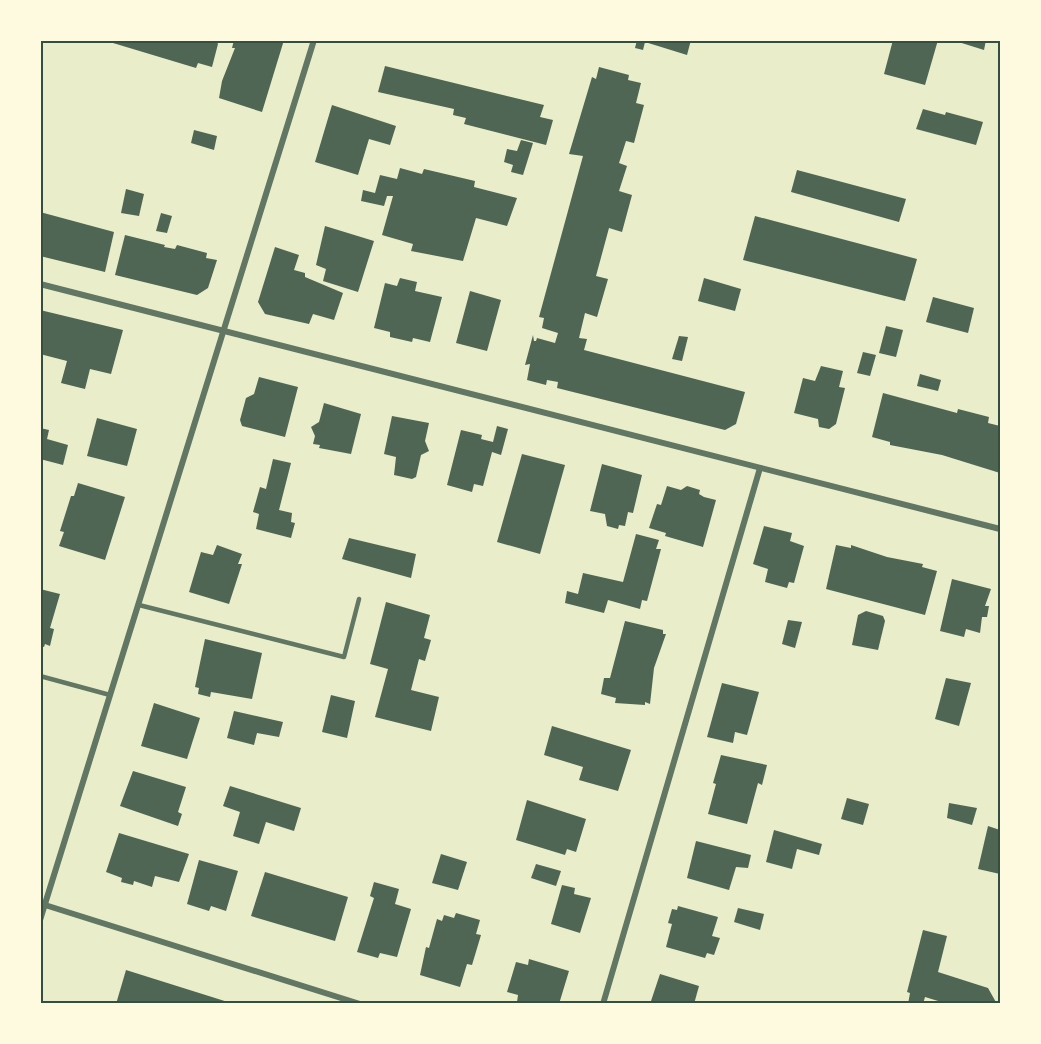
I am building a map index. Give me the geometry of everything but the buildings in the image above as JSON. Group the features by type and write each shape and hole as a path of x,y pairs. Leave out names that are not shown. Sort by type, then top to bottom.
{"street":[{"path":"40,920 314,40"},
{"path":"40,284 1000,529"},
{"path":"603,1004 760,468"},
{"path":"45,905 360,1004"}],"lane":[{"path":"139,605 344,657 359,600"},
{"path":"40,676 110,694"}]}
